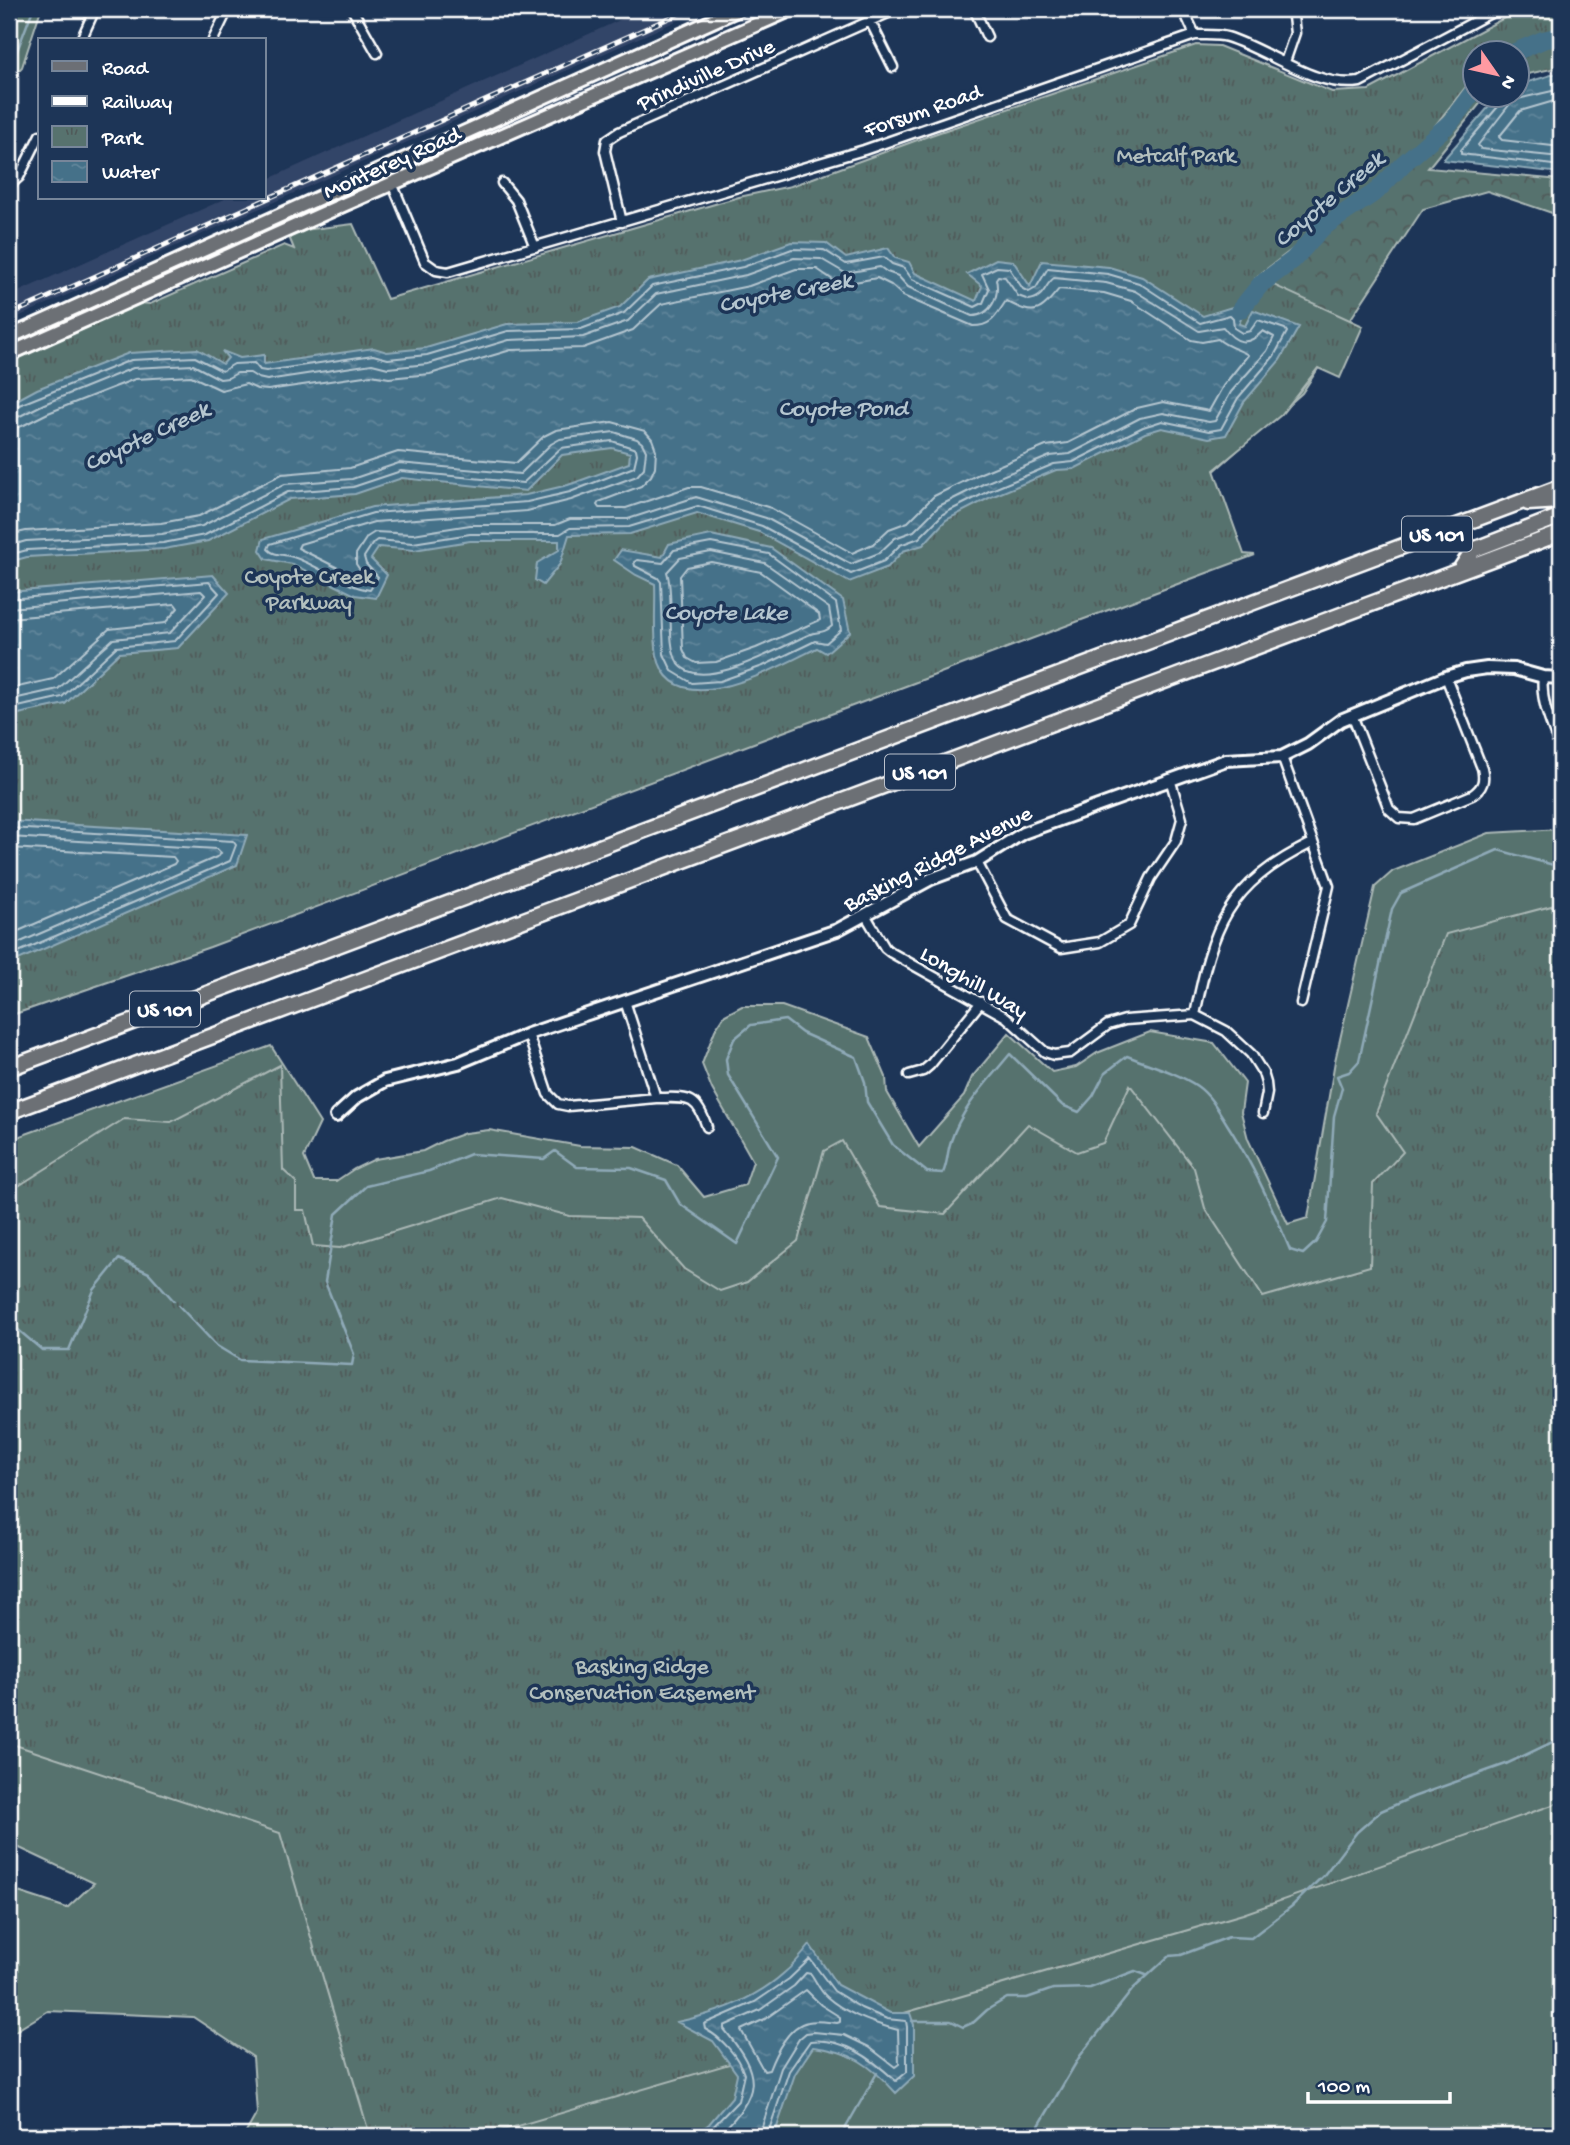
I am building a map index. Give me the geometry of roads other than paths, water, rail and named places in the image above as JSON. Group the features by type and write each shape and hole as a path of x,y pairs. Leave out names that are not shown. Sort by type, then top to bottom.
{"highway":[{"name":"US 101","path":"9,1068 1561,487"},
{"path":"1520,503 1561,501"},
{"path":"1460,570 1473,550 1561,516"},
{"name":"US 101","path":"9,1112 1561,533"}],"main road":[{"name":"Monterey Road","path":"9,337 739,9"},
{"name":"Monterey Road","path":"9,354 792,9"}],"street":[{"path":"82,38 95,9"},
{"path":"214,38 228,9"},
{"path":"352,9 377,53"},
{"name":"Prindiville Drive","path":"622,222 605,151 607,140 618,132 897,9"},
{"path":"974,9 987,37"},
{"path":"1184,9 1195,34"},
{"path":"1285,62 1295,33 1292,9"},
{"name":"Forsum Road","path":"392,183 425,261 436,271 448,272 864,150 1195,34 1225,36 1312,75 1347,84 1360,82 1498,9"},
{"path":"870,20 893,67"},
{"path":"9,186 19,177 38,139"},
{"path":"502,183 516,200 535,247"},
{"name":"Basking Ridge Avenue","path":"335,1116 357,1097 385,1081 457,1063 528,1034 837,930 931,879 977,862 1023,833 1226,760 1282,757 1352,715 1446,677 1487,668 1514,669 1544,677 1561,678"},
{"path":"1352,715 1393,815 1406,820 1425,814 1479,791 1484,776 1446,677"},
{"path":"1544,677 1542,688 1545,708 1561,750"},
{"path":"1282,757 1328,881 1329,892 1301,1003"},
{"path":"977,862 1007,919 1061,948 1100,942 1129,925 1151,878 1176,841 1182,819 1170,779"},
{"path":"1263,1113 1266,1083 1251,1054 1226,1031 1195,1015 1214,937 1232,905 1260,874 1291,853 1312,843"},
{"name":"Longhill Way","path":"866,916 890,952 1006,1017 1045,1052 1054,1055 1070,1053 1108,1026 1125,1020 1195,1015"},
{"path":"625,1001 656,1098"},
{"path":"909,1076 930,1065 981,1002"},
{"path":"528,1034 548,1094 558,1104 569,1106 684,1098 701,1108 707,1127"}],"water":[{"path":"1561,72 1561,173 1443,160 1488,108 1532,108 1532,81"},
{"name":"Coyote Pond","path":"791,242 826,243 846,258 888,248 895,258 909,262 915,273 976,301 982,286 967,274 996,259 1013,261 1030,286 1042,261 1109,267 1142,277 1203,316 1232,307 1244,311 1239,324 1245,326 1253,310 1299,327 1280,360 1244,402 1226,435 1209,438 1162,428 1145,433 1074,469 1056,470 991,497 946,520 923,545 903,551 888,567 849,582 759,532 697,513 630,534 569,535 560,564 543,585 535,580 537,563 559,550 559,541 470,541 414,550 379,547 371,559 387,575 376,598 355,595 292,564 266,559 260,550 263,539 372,507 526,495 568,485 629,463 630,453 612,448 562,455 526,491 402,478 355,494 290,499 208,541 164,549 27,557 9,562 9,404 37,389 129,353 197,349 223,364 228,358 222,351 240,358 264,355 264,364 374,348 387,352 426,348 507,324 578,322 620,307 648,280 741,260"},
{"name":"Coyote Lake","path":"711,535 771,548 843,600 850,632 826,653 817,648 778,667 729,685 704,689 683,687 667,676 657,655 655,584 614,560 621,550 662,557 669,544"},
{"path":"213,575 229,593 178,648 119,653 65,704 9,716 9,592"},
{"path":"9,821 247,835 237,865 9,964"},
{"path":"810,1945 837,1985 890,2013 910,2013 914,2025 914,2076 896,2093 859,2061 838,2052 813,2047 795,2074 774,2136 693,2136 709,2124 732,2097 737,2074 713,2041 677,2022 720,2010 760,1991 788,1970"}],"waterway":[{"path":"9,72 33,9"},
{"name":"Coyote Creek","path":"1532,45 1561,36"},
{"name":"Coyote Creek","path":"1240,310 1261,284 1293,260 1322,228 1377,191 1451,122 1462,107"},
{"path":"179,1306 217,1346 240,1360 352,1365 354,1354 325,1282 336,1214 366,1186 429,1171 471,1154 544,1159 555,1151 577,1167 631,1168 666,1180 680,1204 737,1244 778,1157 728,1075 726,1059 734,1039 751,1025 785,1020 802,1033 856,1057 865,1082 867,1102 893,1145 927,1172 943,1173 951,1141 962,1117 976,1095 1010,1054 1062,1105 1079,1112 1093,1096 1105,1073 1127,1056 1163,1069 1197,1086 1214,1104 1254,1170 1290,1250 1303,1254 1316,1242 1327,1222 1334,1116 1342,1088 1337,1076 1349,1072 1359,1061 1392,909 1401,893 1498,850 1561,867"},
{"path":"9,1322 42,1350 69,1350 94,1290 119,1259 149,1273 174,1301"},
{"path":"1033,2136 1080,2056 1133,1989 1169,1956 1181,1955 1229,1937 1251,1938 1292,1906 1324,1875 1357,1832 1381,1811 1506,1764 1561,1738"},
{"path":"912,2021 951,2021 963,2027 1007,1998 1027,1998 1053,1989 1090,1988 1135,1971 1146,1975"},
{"path":"841,2136 877,2073"}],"railway":[{"path":"266,199 689,9"},
{"path":"9,315 265,200"}],"park label":[{"name":"Metcalf Park","path":"1176,154"},
{"name":"Coyote Creek Parkway","path":"309,588"},
{"name":"Basking Ridge Conservation Easement","path":"642,1678"}]}
